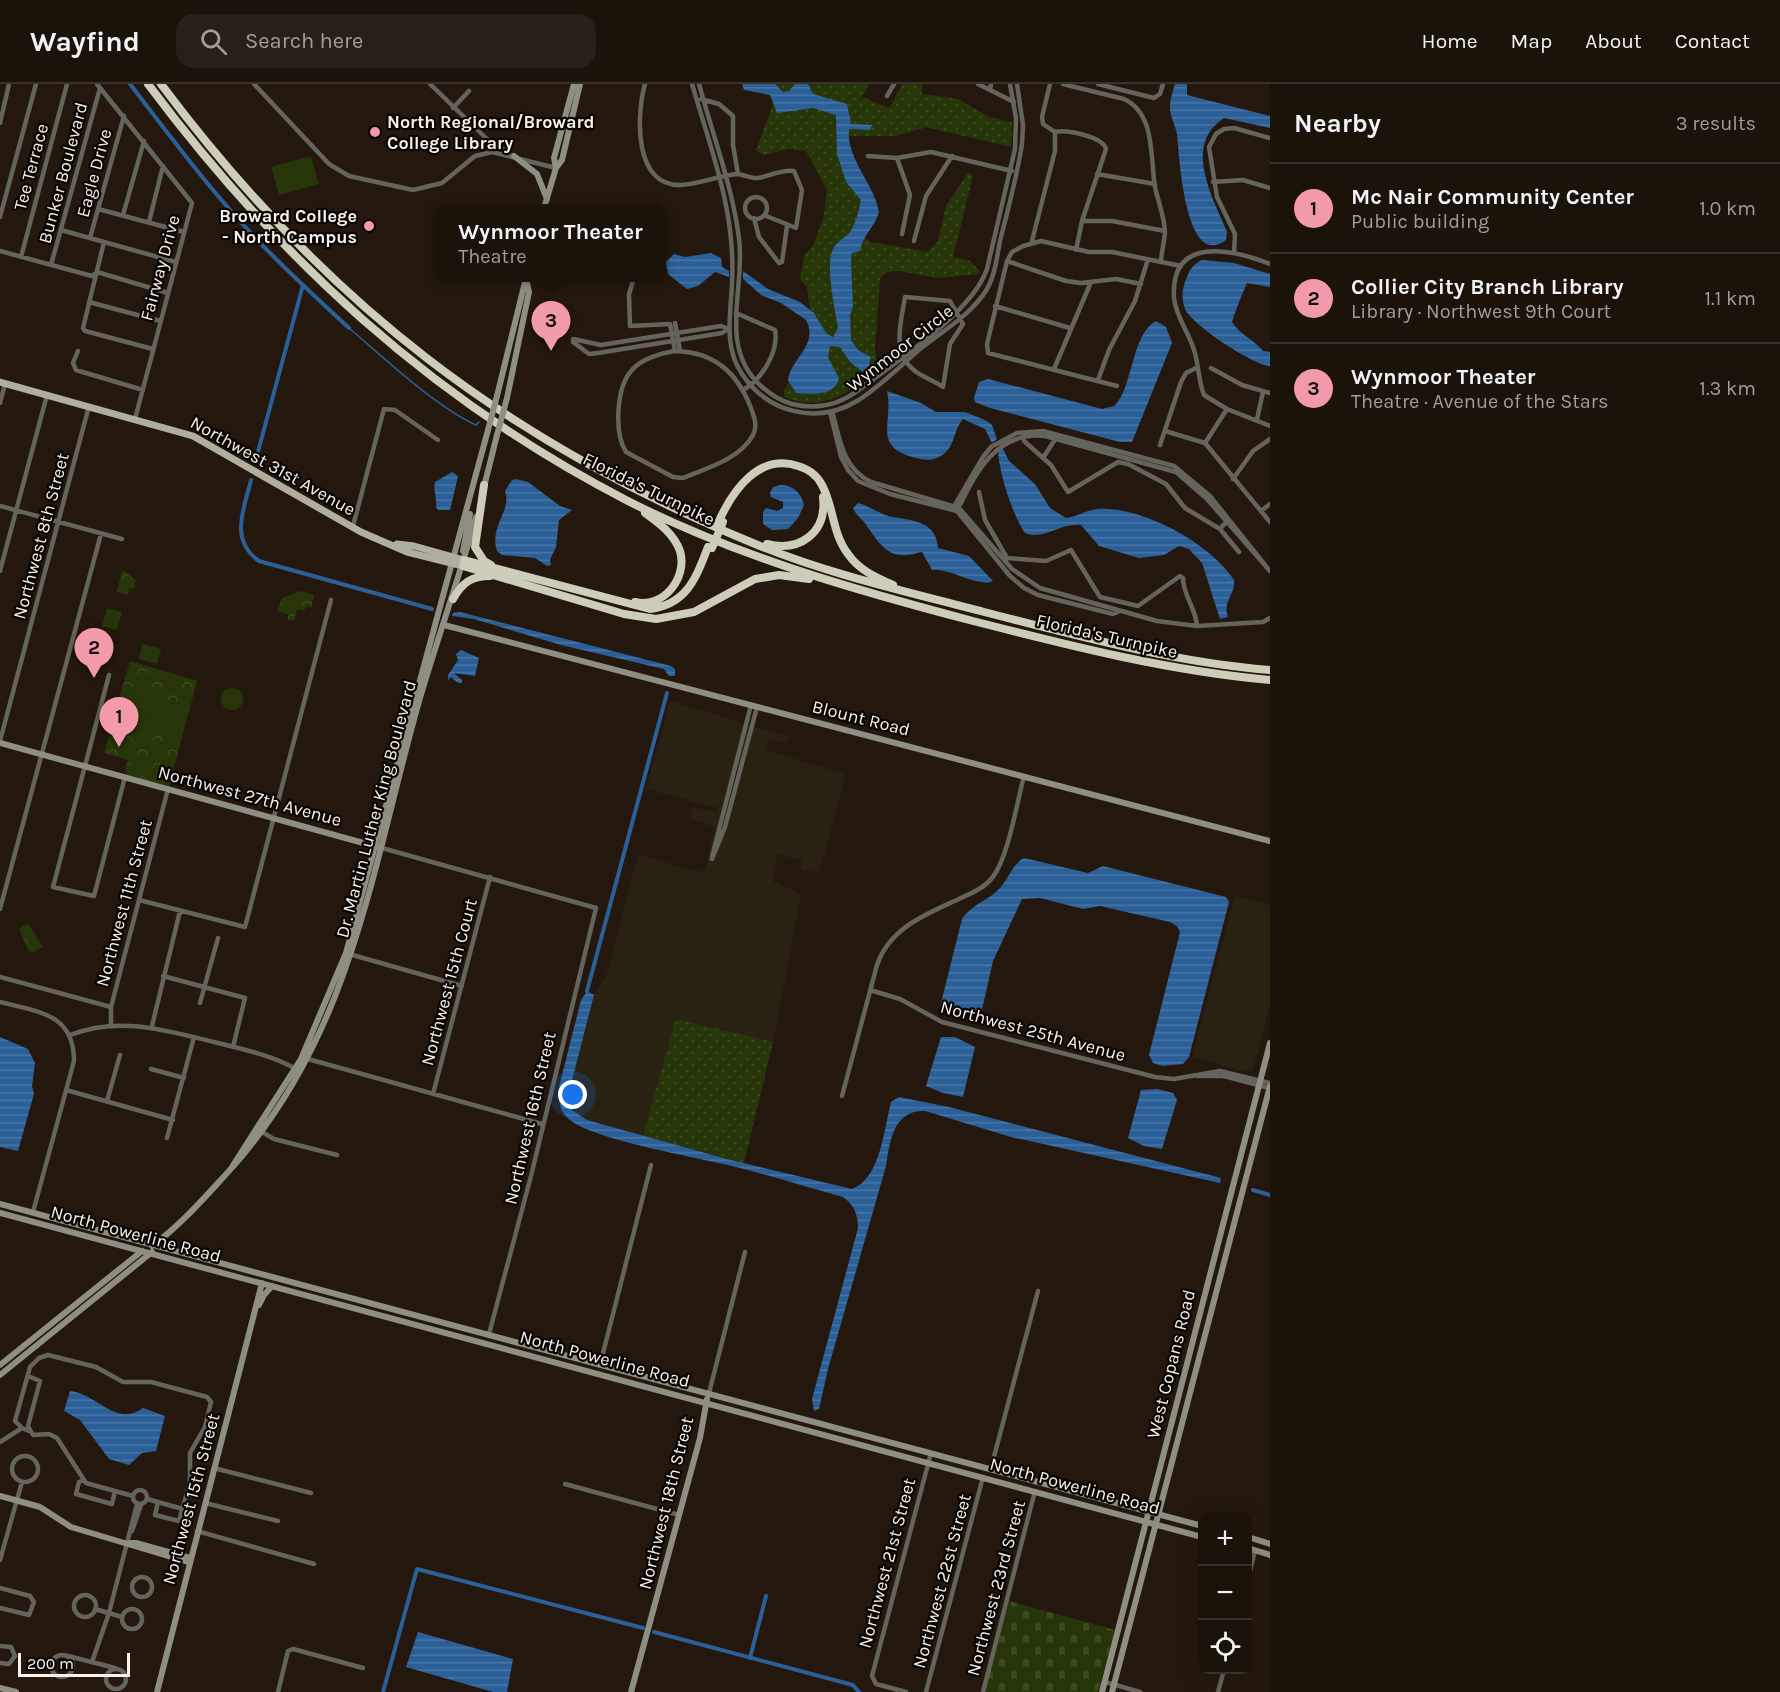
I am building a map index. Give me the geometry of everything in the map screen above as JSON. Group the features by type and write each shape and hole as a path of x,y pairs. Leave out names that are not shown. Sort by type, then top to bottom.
{"highway":[{"name":"Florida's Turnpike","path":"148,84 219,176 273,236 369,327 424,372 476,408 568,468 627,501 761,558 839,584 1103,654 1173,668 1270,680"},
{"name":"Florida's Turnpike","path":"161,84 232,175 280,228 375,318 429,362 558,448 612,478 740,537 828,570 1103,643 1173,657 1270,670"},
{"path":"562,586 641,608 660,608 681,598 689,589 732,496 749,476 770,465 795,465 811,472 822,484 840,540 857,565 871,575 915,594"},
{"path":"721,521 745,487 769,471 786,468 803,472 820,490 824,506 822,517 811,537 801,543 782,547 740,537"},
{"path":"484,485 475,547 484,561 497,572 552,593 640,618 656,619 694,612 744,584 767,576 791,575 839,584"},
{"path":"464,563 639,603 663,597 673,588 681,564 675,541 664,527 627,501"},
{"path":"552,593 571,595 642,614 660,613 680,605 688,598 700,581 710,547"},
{"path":"453,599 460,588 472,578 497,572"}],"main road":[{"path":"546,204 556,168 562,160 578,85"},
{"path":"514,156 537,174 547,200"},
{"name":"Dr. Martin Luther King Boulevard","path":"0,1365 141,1252 153,1245 194,1209 232,1168 298,1070 308,1059 339,990 405,756 411,708 471,494 525,282"},
{"name":"Dr. Martin Luther King Boulevard","path":"379,847 408,734 464,563 507,398 529,292 527,282"},
{"name":"Northwest 31st Avenue","path":"3,383 194,436 353,526 407,552 464,563"},
{"path":"464,563 462,555 471,494"},
{"name":"Blount Road","path":"444,625 1270,841"},
{"name":"Northwest 27th Avenue","path":"0,742 379,847"},
{"name":"Dr. Martin Luther King Boulevard","path":"232,1168 238,1165 262,1132 298,1070 349,954"},
{"path":"308,1059 317,1026"},
{"name":"West Copans Road","path":"1102,1692 1270,1044"},
{"name":"West Copans Road","path":"1113,1688 1211,1304 1270,1085"},
{"name":"North Powerline Road","path":"0,1204 1198,1525"},
{"path":"11,1216 33,1212"},
{"name":"North Powerline Road","path":"0,1213 1198,1535"},
{"path":"0,1376 152,1255 153,1245"},
{"path":"248,1279 263,1274"},
{"path":"262,1283 285,1281"},
{"name":"Northwest 15th Street","path":"157,1692 189,1560 262,1283"},
{"name":"Northwest 15th Street","path":"255,1313 264,1294 272,1286"},
{"path":"585,1370 600,1365"},
{"path":"597,1372 610,1368"},
{"name":"Northwest 18th Street","path":"631,1692 709,1393"},
{"path":"794,1425 800,1423 820,1428 827,1425"},
{"path":"1025,1488 1038,1481"},
{"path":"0,1496 40,1507 71,1527 128,1544 136,1543 189,1560"},
{"path":"1252,1538 1270,1544"},
{"path":"1252,1550 1270,1555"},
{"path":"0,1688 16,1692"}],"street":[{"path":"0,123 3,98 9,84"},
{"path":"0,217 36,84"},
{"name":"Tee Terrace","path":"21,257 67,84"},
{"path":"254,84 329,164 352,176 413,190 442,183 475,156 492,152 556,168"},
{"path":"430,84 488,140 514,156"},
{"path":"645,84 641,103 644,153 648,169 666,184 681,185 738,174 758,178 788,170 794,171 802,190 796,228 787,226 773,217 764,215 754,218"},
{"name":"Wynmoor Circle","path":"692,84 724,177"},
{"name":"Wynmoor Circle","path":"699,84 724,177 740,259 735,328 743,361 755,381 776,398 801,406 830,409"},
{"path":"887,96 894,84"},
{"path":"978,84 990,87 1017,102"},
{"name":"Wynmoor Circle","path":"731,213 733,266 728,329 735,358 750,384 774,405 807,413 830,409 860,399 904,358 981,297 992,279 1022,144 1017,102 1010,84"},
{"name":"Wynmoor Circle","path":"958,315 980,287 986,271 1010,170 1016,134 1017,84"},
{"path":"1050,84 1041,117 1043,124 1056,132 1063,130 1105,144 1106,149 1082,221 1076,250"},
{"path":"1063,84 1124,99 1138,109 1151,146 1155,184 1165,231 1161,260"},
{"path":"1098,84 1154,98 1160,94 1163,84"},
{"name":"Fairway Drive","path":"99,86 192,203 135,418"},
{"name":"Bunker Boulevard","path":"51,265 99,86"},
{"path":"453,108 469,92"},
{"path":"696,100 703,99 720,104 733,116 733,145 738,174"},
{"name":"Eagle Drive","path":"90,238 124,116"},
{"path":"1234,253 1235,234 1216,197 1209,147 1216,134 1224,129 1234,128 1270,138"},
{"path":"1032,241 1055,151 1056,132"},
{"path":"488,140 492,152"},
{"path":"123,216 144,141"},
{"path":"868,156 897,158 924,151 1017,172"},
{"path":"914,241 926,196 952,156"},
{"path":"897,158 910,195 902,234"},
{"path":"149,222 163,166"},
{"path":"1097,174 1155,184"},
{"path":"1213,182 1244,180 1270,188"},
{"path":"746,210 748,200 758,197 766,204 764,215"},
{"path":"98,208 184,232"},
{"path":"746,210 754,218 759,237 779,263 782,262 787,226"},
{"path":"731,213 746,210"},
{"path":"1082,221 1118,222 1165,231"},
{"path":"61,230 176,262"},
{"path":"1117,386 988,353 987,344 1007,261 1012,252 1032,241 1041,241 1076,250 1112,252 1148,260 1161,260 1181,266"},
{"path":"104,242 83,328 85,332 153,349"},
{"path":"0,251 92,276 97,272"},
{"path":"1270,264 1234,253 1199,252 1187,258 1181,266 1174,298 1195,354 1196,368 1204,395 1227,409 1270,426"},
{"path":"1098,381 1109,350 1141,284 1148,260"},
{"path":"1007,261 1066,281 1091,282 1116,279 1141,284"},
{"path":"97,272 168,292"},
{"path":"633,282 629,294 630,326 673,323 678,351"},
{"path":"1054,369 1091,282"},
{"path":"905,297 950,301 958,315 963,324 950,344 943,387 928,376 918,374 904,358 899,345 905,297"},
{"path":"89,302 160,321"},
{"path":"995,306 1070,328"},
{"path":"736,313 775,330 777,346 755,381 742,388"},
{"path":"728,329 721,326 601,345 573,340 589,354 722,333 735,328"},
{"path":"620,342 621,349"},
{"path":"581,348 594,344"},
{"path":"601,345 601,353"},
{"path":"78,351 73,363 76,370 143,390"},
{"path":"678,351 700,353 734,375 742,388 756,422 753,434 738,452 722,462 683,478 673,477 626,452 617,422 626,379 633,368 660,353 678,351"},
{"path":"1160,445 1186,373 1196,368"},
{"path":"1211,368 1242,385 1270,393"},
{"path":"0,402 3,383"},
{"path":"1257,419 1263,392"},
{"path":"0,571 48,395"},
{"name":"Northwest 8th Street","path":"0,742 89,406"},
{"path":"353,526 384,409 395,410 438,440"},
{"path":"830,409 841,457 858,482 890,494 956,509 1010,576 1038,595 1113,614 1118,612 1157,621 1197,626 1263,622 1270,618"},
{"path":"1205,443 1227,409"},
{"path":"956,509 993,450 1002,442 1032,430 1129,458 1174,466 1190,477 1270,571"},
{"path":"1164,431 1205,443 1270,522"},
{"path":"1043,458 1054,436"},
{"path":"1233,479 1253,451 1270,439"},
{"path":"1024,441 1043,458 1068,492 1118,462 1129,458"},
{"path":"1129,458 1166,484 1185,508 1220,529 1239,552"},
{"path":"979,492 985,520 1007,558 1046,561 1071,550 1100,597 1141,605 1158,590 1180,576 1183,578 1183,590 1196,615 1197,626"},
{"path":"1261,511 1270,504"},
{"path":"0,506 122,539"},
{"path":"1220,529 1227,520"},
{"path":"0,909 101,534"},
{"path":"988,548 997,543"},
{"path":"139,900 245,927 331,600"},
{"path":"1118,612 1120,601"},
{"path":"109,675 53,887 94,896 125,777"},
{"path":"754,706 725,827 712,859 754,706"},
{"path":"842,1096 881,953 899,931 979,889 992,878 1002,860 1024,776"},
{"name":"Northwest 11th Street","path":"111,1024 111,1007 168,789"},
{"name":"Northwest 27th Avenue","path":"379,847 596,908"},
{"name":"Northwest 15th Court","path":"434,1094 490,877"},
{"name":"Northwest 16th Street","path":"489,1334 531,1176 596,908"},
{"path":"152,1026 180,911"},
{"path":"200,1003 218,938"},
{"path":"349,954 462,986"},
{"path":"163,976 245,998 233,1047"},
{"path":"0,977 111,1007"},
{"name":"Northwest 25th Avenue","path":"870,990 900,999 942,1022 1155,1077 1174,1079 1220,1071 1270,1085"},
{"path":"0,1002 59,1021 70,1035 74,1045 74,1060 33,1212"},
{"path":"70,1035 88,1028 111,1024 152,1026 272,1057 298,1070"},
{"path":"167,1138 194,1037"},
{"path":"107,1101 120,1055"},
{"path":"308,1059 542,1124"},
{"path":"151,1069 184,1078"},
{"path":"66,1090 172,1120"},
{"path":"262,1132 274,1139 337,1155"},
{"path":"600,1365 651,1165"},
{"name":"Northwest 18th Street","path":"709,1393 745,1252"},
{"path":"991,1468 1038,1291"},
{"path":"139,1504 133,1496 86,1484 57,1438 49,1434 36,1435 22,1428 15,1421 30,1367 39,1358 48,1355 57,1356 100,1368 123,1382 151,1382 209,1399 210,1408 205,1427 190,1454 191,1473 179,1521 155,1515 158,1502"},
{"path":"28,1376 40,1381 28,1426 29,1431"},
{"path":"0,1442 22,1428"},
{"name":"Northwest 21st Street","path":"906,1692 872,1681 931,1453"},
{"path":"27,1456 37,1464 38,1472 33,1479 22,1482 12,1474 13,1465 19,1458 27,1456"},
{"path":"214,1467 311,1493"},
{"name":"Northwest 22st Street","path":"926,1692 983,1477"},
{"path":"84,1480 79,1482 76,1494 112,1504 115,1491"},
{"path":"0,1560 22,1482"},
{"path":"565,1484 679,1515"},
{"path":"133,1496 142,1490 146,1493 147,1499"},
{"name":"Northwest 23rd Street","path":"983,1692 1035,1491"},
{"path":"92,1662 109,1613 139,1504 147,1499 183,1509"},
{"path":"205,1503 278,1521"},
{"path":"197,1531 314,1564"},
{"path":"1251,1566 1255,1551"},
{"path":"138,1577 145,1577 152,1584 152,1591 147,1596 140,1597 134,1593 132,1583 138,1577"},
{"path":"118,1579 132,1583"},
{"path":"0,1588 30,1596 34,1602 29,1615 0,1608"},
{"path":"87,1595 94,1599 95,1609 89,1616 81,1616 76,1612 75,1601 80,1596 87,1595"},
{"path":"95,1609 122,1617"},
{"path":"128,1609 135,1609 142,1615 142,1623 137,1628 130,1629 124,1625 122,1617 128,1609"},
{"path":"0,1645 7,1645 13,1649 14,1659 9,1664 0,1663"},
{"path":"278,1692 288,1651 293,1648 363,1668"},
{"path":"65,1655 71,1660 72,1671 66,1676 59,1677 53,1672 51,1665 54,1658 65,1655 119,1669 125,1673 127,1680 120,1689 113,1690 107,1685 106,1678 112,1670 119,1669"},
{"path":"1218,1692 1223,1674"},
{"path":"1105,1682 1113,1688 1140,1692"}],"shaded area":[{"path":"670,701 790,737 786,744 769,740 766,750 846,774 819,873 802,869 801,860 777,854 773,881 801,894 773,1042 675,1022 643,1136 587,1120 571,1110 568,1096 594,995 607,974 638,854 697,872 705,870 715,827 689,819 693,807 717,813 718,808 646,789"},
{"path":"1235,896 1270,905 1270,1006 1253,1069 1246,1072 1192,1057"}],"green space":[{"path":"757,84 869,84 862,97 889,108 903,84 922,84 922,94 958,99 989,117 1012,122 1011,147 926,127 896,136 842,136 871,199 862,237 871,242 928,252 938,241 946,206 968,173 973,176 953,257 970,261 980,271 978,274 937,278 899,271 886,272 880,279 875,350 877,360 882,367 860,384 825,401 798,401 784,397 784,390 814,339 807,287 800,279 804,256 813,246 824,215 827,190 806,151 789,149 763,155 756,150 775,99"},
{"path":"311,156 319,184 279,195 271,167"},
{"path":"122,570 136,580 134,589 129,588 128,595 117,592"},
{"path":"301,591 314,595 311,608 306,606 304,611 297,609 294,621 288,620 288,614 277,611 282,598"},
{"path":"107,608 122,612 117,630 102,626"},
{"path":"142,644 161,649 157,664 139,659"},
{"path":"130,661 197,681 169,786 128,775 125,770 128,760 104,753"},
{"path":"125,688 189,706 180,739 116,721"},
{"path":"232,688 242,695 243,699 236,709 232,710 222,703 221,699 228,689"},
{"path":"135,754 150,758 145,775 130,771"},
{"path":"28,923 43,947 33,952 29,951 19,929"},
{"path":"680,1020 773,1042 744,1163 643,1136 675,1021"},
{"path":"1009,1601 1115,1630 1098,1692 985,1692"}],"water":[{"path":"742,84 775,84 783,92 789,91 795,84 808,84 813,94 847,104 851,124 872,125 870,130 849,129 852,151 872,191 879,212 860,251 852,253 851,259 853,307 850,315 851,340 858,350 871,357 869,364 873,373 869,377 850,362 840,347 830,346 828,358 839,378 837,384 822,393 796,393 788,380 794,364 807,344 809,329 806,320 781,303 761,295 743,279 743,271 768,289 800,302 814,313 826,333 833,337 838,328 831,287 831,256 835,246 852,228 861,200 846,182 837,154 836,115 813,108 777,113 770,95 744,90"},
{"path":"1175,84 1187,84 1187,95 1270,116 1270,128 1224,118 1211,129 1205,142 1204,172 1227,232 1226,240 1212,245 1201,239 1193,225 1187,205 1182,183 1177,134 1170,110"},
{"path":"711,253 721,258 722,267 729,271 729,277 715,272 698,286 687,289 668,274 666,262 674,254 685,257"},
{"path":"1202,260 1234,263 1270,274 1270,287 1247,283 1232,322 1263,351 1270,352 1270,366 1251,359 1210,334 1185,309 1183,289 1185,281 1193,267"},
{"path":"1156,321 1166,327 1172,343 1132,442 1120,442 975,402 979,382 988,379 1102,409 1114,406 1125,387 1142,337"},
{"path":"887,391 921,403 936,412 965,412 985,420 992,425 997,439 992,443 985,429 963,419 949,448 939,457 924,460 902,453 893,447 887,432"},
{"path":"1002,447 1009,461 1035,484 1050,508 1066,518 1097,509 1115,510 1154,520 1192,540 1223,566 1234,580 1227,606 1228,617 1220,619 1202,563 1189,549 1179,546 1164,555 1139,558 1099,546 1081,525 1066,526 1039,535 1025,533 1015,515 1004,481 998,450"},
{"path":"452,472 458,476 450,510 438,510 435,482"},
{"path":"512,480 528,482 560,506 572,510 559,520 556,547 550,560 551,565 547,566 535,558 502,555 497,551 496,534 506,505 505,491"},
{"path":"780,485 796,490 804,505 798,518 788,529 772,530 763,524 763,512 766,508 777,511 783,508 783,502 771,497 770,493 773,487"},
{"path":"858,503 888,516 923,524 933,532 938,548 969,556 993,581 979,582 932,570 922,552 900,555 887,550 855,512 853,508"},
{"path":"460,612 671,666 675,669 675,676 669,676 664,669 561,645 474,619 452,616 453,613"},
{"path":"461,650 479,658 475,676 454,673 462,680 462,683 458,683 451,677 448,680 448,675 458,660 456,654"},
{"path":"1024,858 1088,873 1103,866 1226,897 1229,902 1189,1057 1183,1064 1162,1066 1153,1063 1149,1055 1180,932 1177,926 1170,922 1100,906 1083,909 1040,898 1022,899 993,961 981,1014 978,1017 940,1007 962,919 970,910 1000,888 1016,864"},
{"path":"587,991 594,995 568,1096 572,1110 587,1120 727,1159 852,1189 862,1183 875,1163 891,1102 899,1097 949,1107 1221,1178 1220,1183 1011,1137 925,1111 914,1112 906,1116 900,1121 892,1137 819,1409 814,1411 812,1399 858,1228 855,1210 843,1197 746,1170 622,1141 582,1127 570,1120 560,1105 559,1087 581,1000"},
{"path":"0,1037 28,1049 35,1063 32,1086 34,1094 18,1151 0,1147"},
{"path":"941,1037 955,1037 975,1047 963,1097 943,1093 926,1086"},
{"path":"1157,1089 1173,1093 1177,1100 1162,1149 1144,1146 1128,1138 1141,1090"},
{"path":"70,1391 89,1397 115,1412 133,1413 143,1408 165,1416 156,1451 142,1453 129,1465 109,1459 80,1420 64,1411"},
{"path":"418,1632 513,1659 507,1692 493,1692 406,1667"}],"waterway":[{"path":"130,84 236,217 284,267 349,328"},
{"path":"256,459 303,285"},
{"path":"349,328 410,381 444,406 476,425 479,422"},
{"path":"251,480 243,513 241,534 244,544 259,561 432,609"},
{"path":"587,991 667,693"},
{"path":"1253,1190 1270,1195"},
{"path":"383,1692 417,1569 643,1628"},
{"path":"750,1658 766,1596"},
{"path":"654,1632 853,1685 859,1692"}],"place":[{"name":"North Regional/Broward College Library","path":"375,132"},
{"name":"Broward College - North Campus","path":"369,226"},
{"name":"Wynmoor Theater","path":"551,351"},
{"name":"Collier City Branch Library","path":"94,678"},
{"name":"Mc Nair Community Center","path":"119,747"}]}
